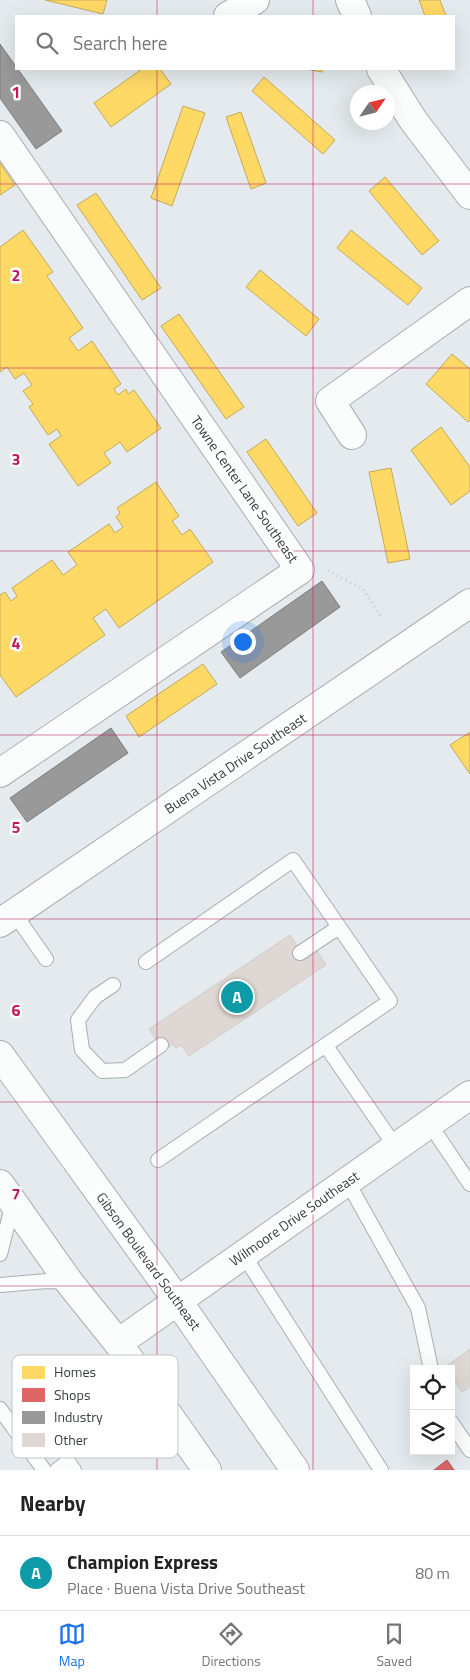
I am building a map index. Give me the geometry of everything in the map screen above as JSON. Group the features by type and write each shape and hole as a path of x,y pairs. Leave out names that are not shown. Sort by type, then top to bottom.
{"street":[{"path":"230,15 255,0"},
{"path":"350,0 357,15"},
{"path":"382,70 413,120 470,195"},
{"name":"Towne Center Lane Southeast","path":"0,134 300,570 0,773"},
{"path":"352,435 330,401 470,301"},
{"name":"Buena Vista Drive Southeast","path":"7,918 470,603"},
{"name":"Gibson Boulevard Southeast","path":"0,1055 178,1300 295,1470"},
{"name":"Wilmoore Drive Southeast","path":"118,1343 470,1095"},
{"path":"6,1193 70,1282 126,1355"},
{"path":"178,1429 207,1470"}],"lane":[{"path":"146,962 293,860 390,1001 158,1160"},
{"path":"7,918 46,959"},
{"path":"300,953 339,927"},
{"path":"113,985 95,997 78,1020 82,1050 102,1071 125,1070 162,1045"},
{"path":"326,1046 396,1146"},
{"path":"429,1123 470,1184"},
{"path":"347,1181 418,1308 430,1365"},
{"path":"0,1254 6,1193"},
{"path":"242,1254 381,1470"},
{"path":"0,1285 47,1281 70,1282"},
{"path":"0,1408 12,1425"},
{"path":"455,1428 470,1450"},
{"path":"35,1458 44,1470"},
{"path":"56,1470 68,1462 74,1470"}],"path":[{"path":"300,570 328,571 363,589 382,618"}],"building: Homes":[{"path":"45,0 107,0 103,14"},
{"path":"419,0 440,0 446,15 425,15"},
{"path":"141,70 161,70 171,84 111,127 94,103"},
{"path":"264,77 335,140 323,154 252,91"},
{"path":"183,106 205,113 172,206 151,198"},
{"path":"241,112 266,183 251,189 226,117"},
{"path":"0,163 15,185 0,195"},
{"path":"385,177 439,241 422,255 369,191"},
{"path":"96,193 161,288 142,300 77,205"},
{"path":"23,230 53,272 47,276 83,328 69,338 78,351 92,341 121,384 114,389 118,395 126,389 128,394 134,390 161,428 127,452 120,442 104,453 111,463 78,486 49,444 61,436 57,429 48,435 29,407 33,404 23,391 32,385 24,373 15,379 7,367 0,372 0,247"},
{"path":"351,230 422,288 408,305 337,248"},
{"path":"260,270 319,319 306,336 246,287"},
{"path":"179,314 244,407 226,419 161,326"},
{"path":"452,354 470,369 470,420 468,422 426,384"},
{"path":"441,427 470,467 470,491 451,505 411,450"},
{"path":"266,439 317,513 298,526 247,452"},
{"path":"391,468 410,559 388,563 369,472"},
{"path":"156,482 179,516 172,521 182,535 190,529 213,562 119,628 106,609 93,618 105,635 16,697 0,675 0,595 5,592 11,601 17,596 12,588 52,560 63,575 77,565 68,552 109,524 115,533 123,527 116,517 120,513 117,508"},
{"path":"203,664 217,684 139,737 126,716"},
{"path":"470,732 470,774 450,745"}],"building: Shops":[{"path":"447,1460 454,1470 434,1470"}],"building: Industry":[{"path":"0,44 15,65 15,70 19,70 62,131 36,149 0,98"},
{"path":"322,581 340,607 240,678 221,652"},
{"path":"111,728 128,753 27,822 10,798"}],"building: Other":[{"path":"290,935 306,959 317,951 326,965 189,1056 181,1045 176,1048 173,1044 163,1051 149,1029"},
{"path":"470,1349 470,1387 462,1392 455,1382 455,1365 448,1365"}],"place":[{"name":"Champion Express","path":"237,997"}]}
